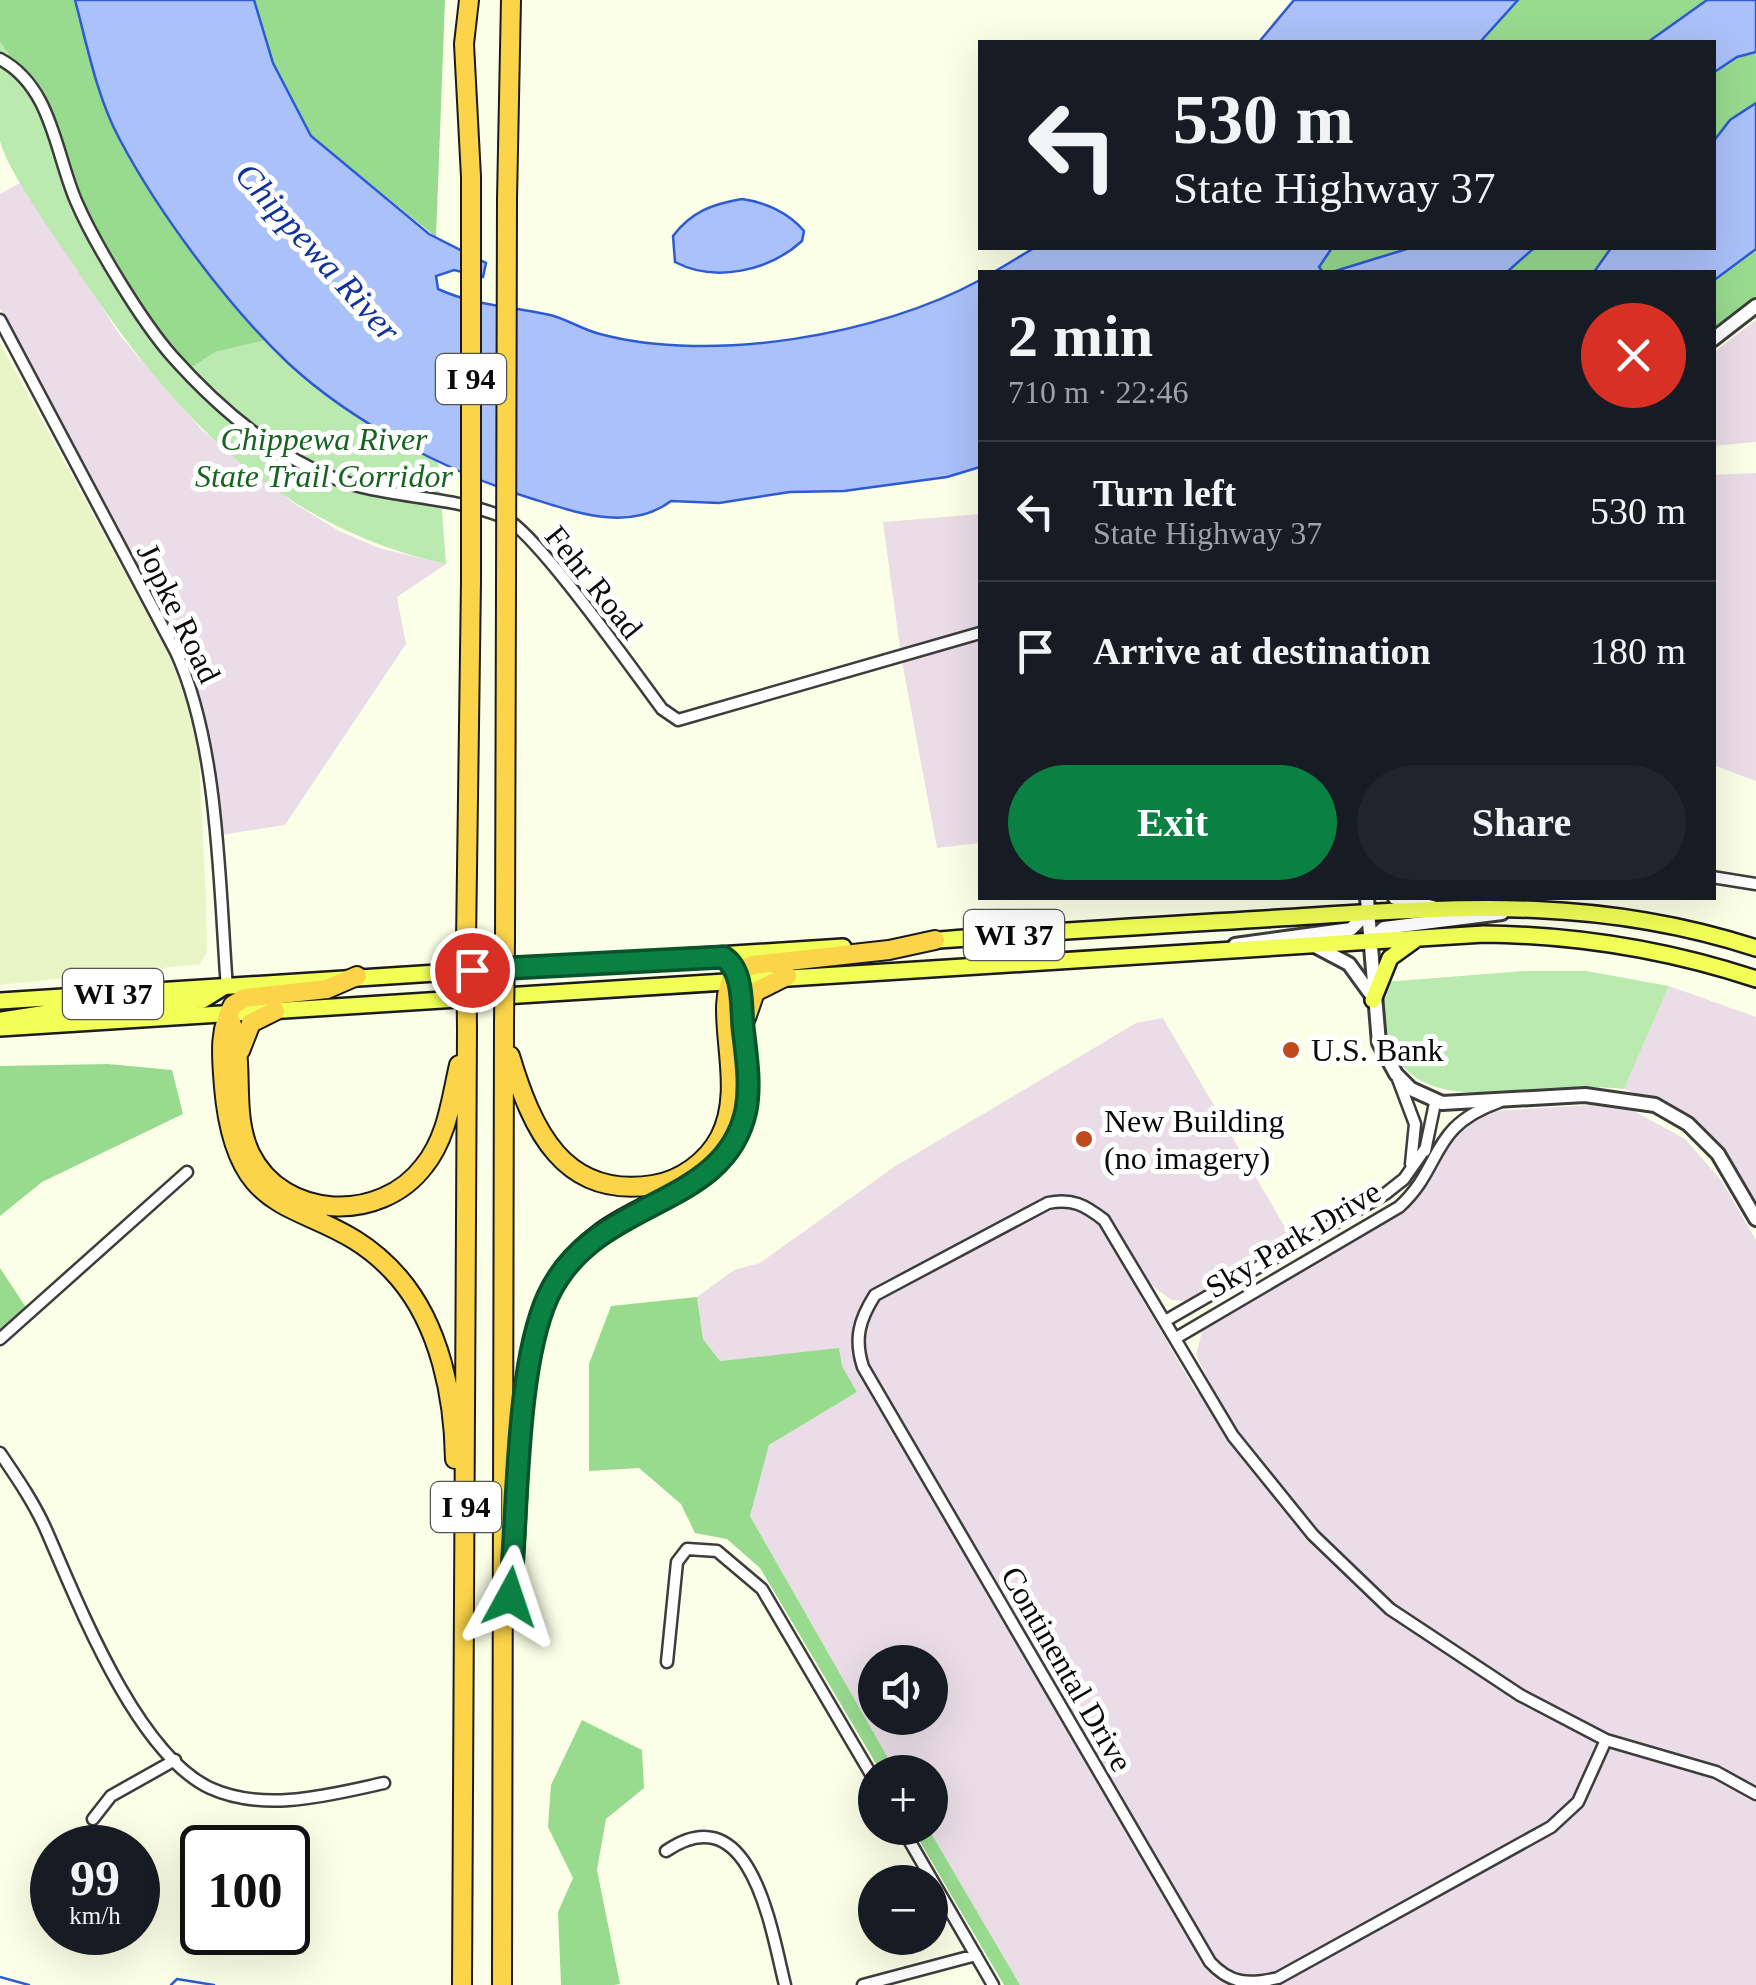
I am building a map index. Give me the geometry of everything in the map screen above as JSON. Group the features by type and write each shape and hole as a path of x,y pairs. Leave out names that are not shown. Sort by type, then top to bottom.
{"highway":[{"name":"I 94","path":"462,1985 472,177 464,44 469,0"},
{"name":"I 94","path":"502,1985 511,0"},
{"path":"734,977 753,965 889,950 935,940"},
{"path":"715,956 728,959 734,977 746,1054"},
{"path":"357,976 327,989 242,998 228,1014 222,1044 230,1136 242,1170 266,1194 376,1257 399,1278 429,1328 452,1413 458,1635 465,1653"},
{"path":"504,1629 508,1621 529,1371 546,1300 565,1266 594,1236 692,1185 718,1162 745,1113 750,1001 762,988 787,976"},
{"path":"504,1030 532,1117 568,1166 614,1186 662,1184 699,1164 718,1142 730,1112 734,977"},
{"path":"238,1087 243,1035 256,1020 275,1011"},
{"path":"228,1014 246,1144 261,1170 276,1184 317,1204 366,1206 401,1189 429,1160 446,1121 466,1032"}],"main road":[{"path":"1312,916 1337,900"},
{"name":"WI 37","path":"0,1001 1312,916 1368,905 1560,908 1643,920 1756,948"},
{"name":"WI 37","path":"0,1028 734,977 1505,934 1584,940 1688,958 1756,979"},
{"path":"1373,1000 1390,958 1422,937"},
{"path":"0,1020 68,1009 198,1001 227,985"}],"street":[{"name":"Fehr Road","path":"0,59 14,66 46,107 77,204 122,280 169,352 226,412 295,458 359,486 506,517 544,554 662,708 678,720 978,634"},
{"path":"1716,337 1756,306"},
{"name":"Jopke Road","path":"0,320 170,640 195,699 207,759 228,1014"},
{"path":"1716,878 1756,884"},
{"path":"1403,900 1435,908"},
{"path":"1368,905 1378,1042 1396,1074 1435,1103 1586,1095 1655,1105 1688,1124 1718,1154 1756,1219"},
{"path":"1201,952 1290,934 1351,929 1368,905"},
{"path":"1372,940 1384,928 1481,917 1519,907"},
{"path":"1313,945 1349,964 1373,1000"},
{"name":"Sky Park Drive","path":"1396,1074 1415,1124 1410,1171"},
{"name":"Sky Park Drive","path":"1176,1338 1389,1213 1408,1198 1454,1127 1504,1100"},
{"name":"Sky Park Drive","path":"1424,1172 1435,1103"},
{"name":"Sky Park Drive","path":"1166,1321 1385,1194 1410,1171 1425,1149"},
{"path":"0,1338 187,1172"},
{"name":"Continental Drive","path":"1166,1321 1104,1220 1066,1199 1048,1203 875,1295 858,1330 857,1349 863,1367 1124,1817 1222,1975 1256,1984 1278,1978 1550,1827 1578,1802 1606,1740"},
{"path":"1166,1321 1233,1436 1313,1535 1370,1590 1445,1648 1606,1740 1730,1777 1756,1794"},
{"path":"0,1452 46,1530 93,1638 175,1760 211,1788 238,1796 292,1800 384,1783"},
{"path":"667,1662 677,1562 686,1550 717,1551 762,1589 860,1755"},
{"path":"93,1818 111,1796 175,1760"},
{"path":"666,1851 682,1843 708,1839 742,1857 761,1886 785,1985"},
{"path":"912,1845 993,1985"},
{"path":"863,1985 976,1955"}],"shaded area":[{"path":"22,182 121,337 202,430 292,502 339,531 379,548 446,564 397,597 406,644 285,825 221,835 212,749 186,660 0,308 0,194"},
{"path":"1756,320 1756,442 1716,446 1716,351"},
{"path":"1756,473 1756,781 1716,766 1716,475"},
{"path":"978,514 978,843 937,848 901,656 883,522"},
{"path":"1669,986 1756,1017 1756,1204 1726,1153 1700,1125 1671,1106 1624,1089"},
{"path":"1163,1018 1293,1241 1185,1301 1171,1300 1153,1286 1139,1294 1197,1393 1210,1383 1196,1355 1203,1327 1403,1212 1422,1191 1439,1151 1460,1125 1490,1111 1592,1105 1634,1111 1685,1139 1721,1180 1756,1240 1756,1985 1020,1985 938,1845 948,1845 948,1755 886,1755 875,1735 948,1735 948,1645 858,1645 858,1705 750,1516 769,1445 857,1392 842,1366 839,1349 720,1361 703,1339 697,1297 734,1270 760,1263 894,1167 1136,1023"}],"green space":[{"path":"0,0 75,0 117,135 170,222 267,340 215,352 187,370 168,350 77,204 46,107 0,42"},
{"path":"254,0 445,0 436,237 311,136 273,63"},
{"path":"1518,0 1707,0 1651,40 1482,40"},
{"name":"Chippewa River State Trail Corridor","path":"0,42 46,107 187,369 215,352 267,340 317,386 438,460 446,564 382,545 324,519 271,487 180,406 102,307 10,166 0,141"},
{"path":"1756,52 1756,297 1716,329 1716,270 1510,270 1532,250 1716,250 1716,71 1737,57"},
{"path":"1331,250 1404,250 1348,270 1319,268"},
{"path":"0,343 169,655 191,714 198,741 206,896 207,952 200,964 0,985"},
{"path":"1524,971 1586,971 1669,986 1624,1089 1462,1092 1428,1084 1403,1066 1387,1033 1384,982"},
{"path":"108,1064 172,1070 183,1114 42,1182 0,1216 0,1066"},
{"path":"0,1268 27,1309 0,1332"},
{"path":"697,1297 703,1339 720,1361 839,1348 842,1366 857,1392 769,1445 750,1516 858,1705 858,1733 760,1568 727,1539 695,1533 681,1504 639,1468 589,1471 589,1364 611,1306"},
{"path":"582,1720 642,1750 644,1788 606,1819 597,1870 620,1984 614,1985 561,1985 558,1912 573,1878 548,1827 551,1785"},
{"path":"859,1735 875,1735 886,1755 871,1755"},
{"path":"922,1845 938,1845 1020,1985 1004,1985 948,1889 948,1865 934,1865"}],"water":[{"name":"Chippewa River","path":"75,0 254,0 273,63 311,136 429,234 486,263 483,277 454,270 436,276 438,289 466,299 550,315 594,332 644,343 692,346 794,339 894,316 978,281 978,468 947,477 844,491 790,492 719,503 671,501 638,516 621,518 586,514 468,475 372,426 314,385 265,340 195,256 153,196 111,122"},
{"path":"1294,0 1518,0 1482,40 1261,40"},
{"path":"1707,0 1756,0 1756,52 1737,57 1716,71 1716,40 1651,40"},
{"path":"1756,103 1756,249 1716,279 1716,270 1595,270 1610,250 1716,250 1716,138 1730,120"},
{"path":"742,199 784,214 804,231 802,241 774,260 741,271 707,272 675,262 673,236 687,221 712,207"},
{"path":"1031,250 1331,250 1319,267 1321,270 997,270"},
{"path":"1404,250 1532,250 1509,270 1338,270"}],"waterway":[{"path":"0,1977 29,1985"},
{"path":"171,1985 177,1979 214,1985"}],"place":[{"name":"U.S. Bank","path":"1291,1050"},
{"name":"New Building (no imagery)","path":"1084,1139"}],"route":[{"path":"472,970 723,957 731,963 738,980 747,1072 745,1113 718,1162 682,1191 620,1219 594,1236 565,1266 546,1300 528,1378 510,1597"}]}
